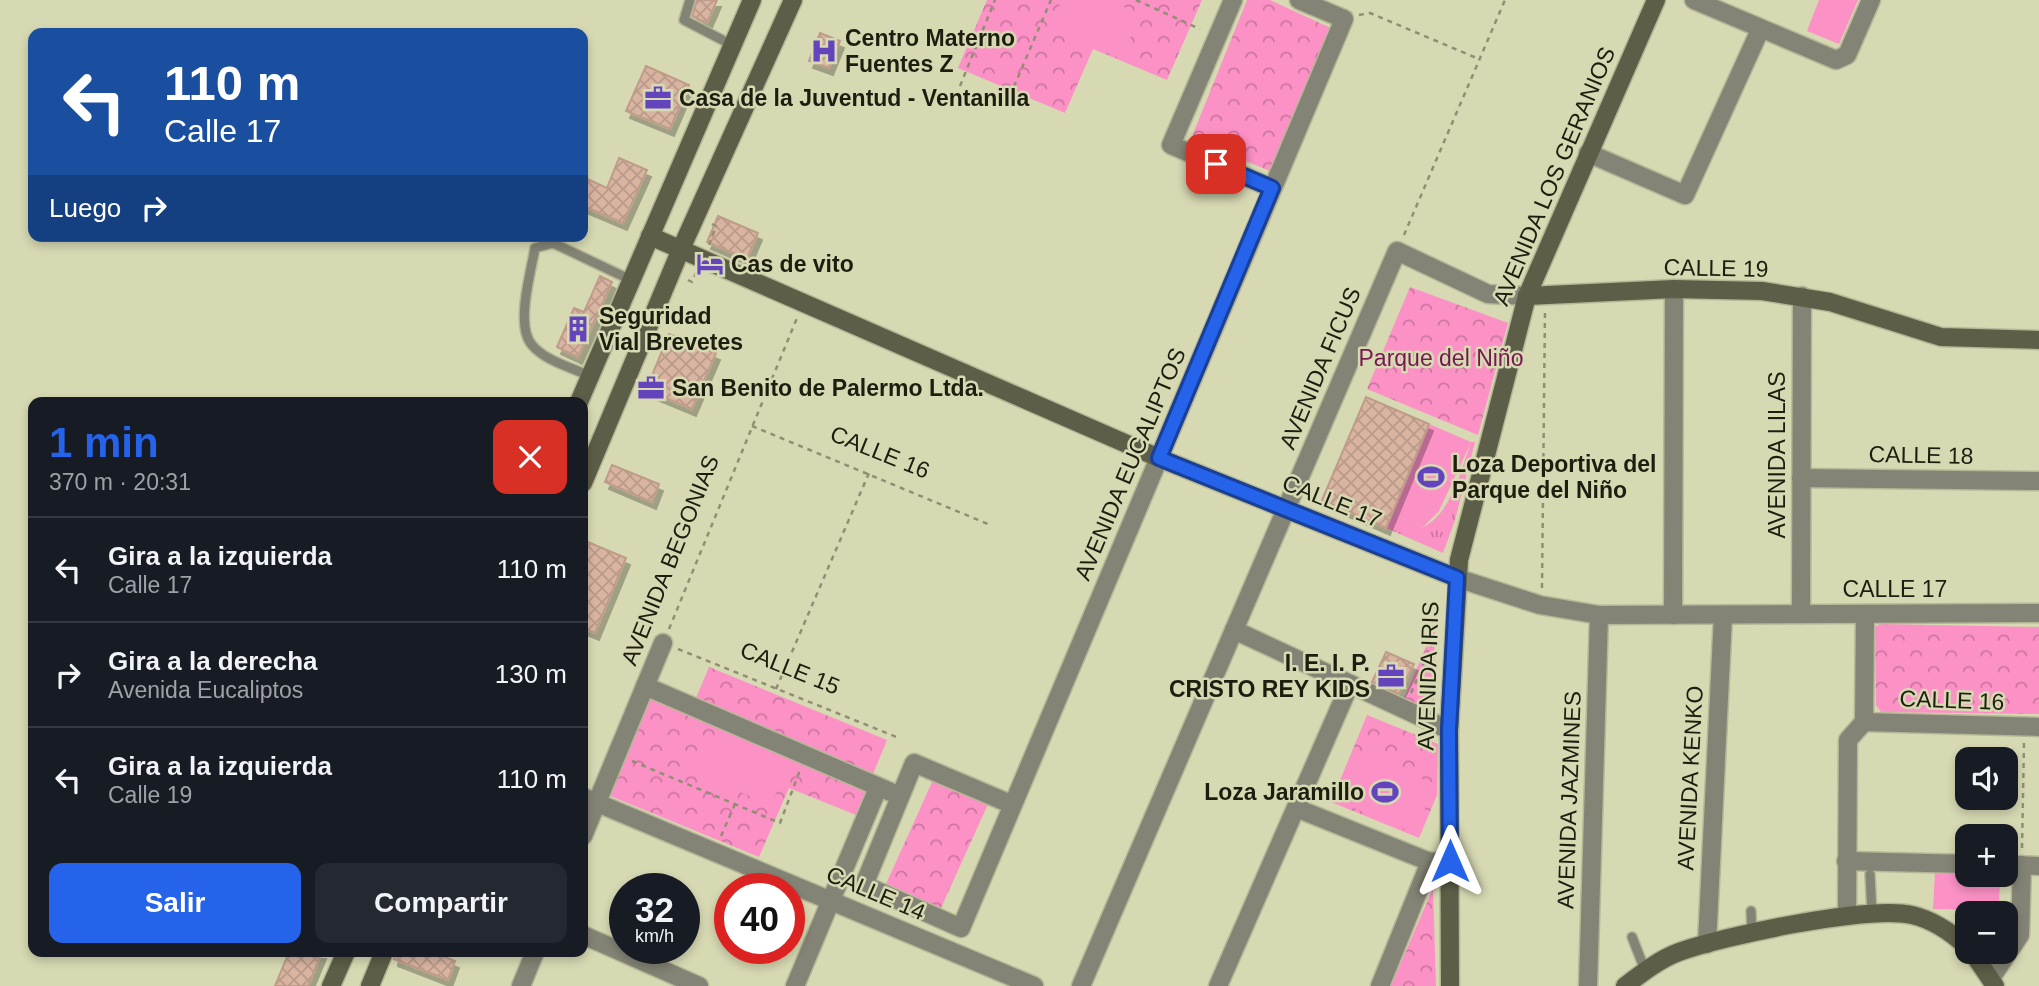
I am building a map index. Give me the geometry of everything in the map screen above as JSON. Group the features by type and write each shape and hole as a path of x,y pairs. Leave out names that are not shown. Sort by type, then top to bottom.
{"street":[{"path":"581,397 752,0"},
{"path":"588,472 681,249 793,0"},
{"path":"1233,0 1171,145 1272,188"},
{"path":"1299,0 1344,19"},
{"name":"AVENIDA LOS GERANIOS","path":"1457,578 1459,560 1536,297 1588,153 1656,0"},
{"path":"1694,0 1759,30 1836,60 1847,55 1871,0"},
{"name":"AVENIDA EUCALIPTOS","path":"961,928 1344,19"},
{"path":"1588,153 1685,195 1759,30"},
{"name":"CALLE 17","path":"650,236 1159,458 1457,578 1540,605 1599,615 2039,613"},
{"name":"CALLE 19","path":"1396,251 1488,294 1536,297 1674,289 1762,291 1802,296 1941,337 2039,340"},
{"name":"AVENIDA FICUS","path":"1081,986 1396,251"},
{"path":"1673,615 1674,289"},
{"name":"AVENIDA LILAS","path":"1801,614 1802,296"},
{"name":"CALLE 18","path":"1801,478 2039,481"},
{"name":"AVENIDA IRIS","path":"1450,986 1449,730 1457,578"},
{"path":"1847,916 1848,740 1864,722 1865,614"},
{"name":"AVENIDA JAZMINES","path":"1588,986 1599,615"},
{"name":"AVENIDA KENKO","path":"1707,944 1723,615"},
{"path":"1234,630 1449,730"},
{"name":"AVENIDA BEGONIAS","path":"590,800 616,755 663,643"},
{"path":"1218,986 1350,684"},
{"path":"645,686 900,796 914,763 1013,805"},
{"name":"CALLE 16","path":"1864,722 2032,727"},
{"path":"795,986 878,788"},
{"name":"CALLE 14","path":"900,796 864,885 961,928"},
{"name":"CALLE 14","path":"590,800 1034,986"},
{"path":"1296,808 1430,862 1450,861"},
{"path":"1846,861 1955,864"},
{"path":"1380,986 1430,862"},
{"path":"1980,964 1993,982 2020,935 2022,865"},
{"path":"1625,986 1645,970 1678,953 1707,944 1847,916 1894,913 1931,921 1955,938"},
{"path":"588,938 668,980 699,986"},
{"path":"331,986 344,957"},
{"path":"370,986 382,957"},
{"path":"521,986 533,957"}],"lane":[{"path":"690,0 684,20 732,45"},
{"path":"590,376 541,353 531,345 526,334 524,310 535,248 553,243 631,280"},
{"path":"1870,874 1872,914"},
{"path":"1751,911 1752,935"},
{"path":"1632,937 1645,970"}],"path":[{"path":"960,86 995,0"},
{"path":"1006,105 1051,0"},
{"path":"1136,0 1200,29"},
{"path":"1396,251 1505,0"},
{"path":"1344,19 1370,13 1479,59"},
{"path":"1536,297 1540,605"},
{"name":"AVENIDA BEGONIAS","path":"663,643 803,302"},
{"name":"CALLE 16","path":"752,426 988,523"},
{"path":"776,689 869,473"},
{"path":"1405,709 1441,624"},
{"name":"CALLE 15","path":"663,643 899,738"},
{"path":"2022,865 2032,727"},
{"path":"616,755 780,823 806,756"},
{"path":"714,852 735,804"}],"green space":[{"path":"987,0 1202,0 1167,80 1093,49 1065,113 958,68"},
{"path":"1062,0 1108,0 1141,14 1121,59 1049,27"},
{"path":"1247,0 1270,0 1335,30 1275,173 1191,139"},
{"path":"1819,0 1858,0 1839,44 1807,31"},
{"name":"Parque del Niño","path":"1410,287 1508,323 1478,435 1367,389"},
{"name":"Loza Deportiva del Parque del Niño","path":"1429,424 1471,442 1439,511 1423,527 1391,514"},
{"path":"1471,442 1475,442 1455,520 1443,553 1386,528 1392,514 1423,527 1433,521 1454,490"},
{"path":"1880,624 2039,627 2039,714 1881,712 1876,705 1875,627"},
{"path":"1435,626 1434,705 1428,709 1404,698"},
{"path":"709,667 887,740 856,815 789,788 759,857 608,795 650,696 690,712"},
{"path":"1367,715 1438,744 1437,795 1419,838 1331,802"},
{"path":"719,726 792,757 771,805 698,774"},
{"name":"Loza Jaramillo","path":"1354,751 1435,784 1415,833 1334,800"},
{"path":"933,780 988,804 941,908 886,884"},
{"path":"1935,872 1955,873 1955,887 2000,887 1999,901 1955,901 1955,909 1933,909"},
{"path":"1433,888 1436,986 1391,986"}],"building":[{"path":"697,0 717,0 707,23 692,16"},
{"name":"Centro Materno Fuentes Z","path":"820,33 840,41 829,68 809,61"},
{"name":"Casa de la Juventud - Ventanilla","path":"646,66 689,85 670,129 626,111"},
{"path":"619,158 647,170 623,223 588,208 588,179 607,188"},
{"path":"718,216 758,233 747,259 707,242"},
{"name":"Seguridad Vial Brevetes","path":"600,276 612,282 578,357 557,347 574,308 584,312"},
{"path":"669,334 716,353 692,409 646,390"},
{"path":"1366,397 1429,424 1386,528 1322,500"},
{"path":"612,465 659,484 652,502 605,482"},
{"path":"588,542 626,558 595,633 588,630"},
{"name":"I. E. I. P. CRISTO REY KIDS","path":"1386,652 1414,664 1399,694 1372,682"},
{"path":"287,957 320,957 308,986 275,986"},
{"path":"445,957 455,961 448,980 394,959"}],"place":[{"name":"Centro Materno Fuentes Z","path":"824,51"},
{"name":"Casa de la Juventud - Ventanilla","path":"658,98"},
{"name":"Cas de vito","path":"710,264"},
{"name":"Seguridad Vial Brevetes","path":"578,329"},
{"name":"San Benito de Palermo Ltda.","path":"651,388"},
{"name":"Loza Deportiva del Parque del Niño","path":"1431,477"},
{"name":"I. E. I. P. CRISTO REY KIDS","path":"1391,676"},
{"name":"Loza Jaramillo","path":"1385,792"}],"route":[{"path":"1216,164 1272,188 1159,458 1457,578 1449,730 1450,861"}]}
